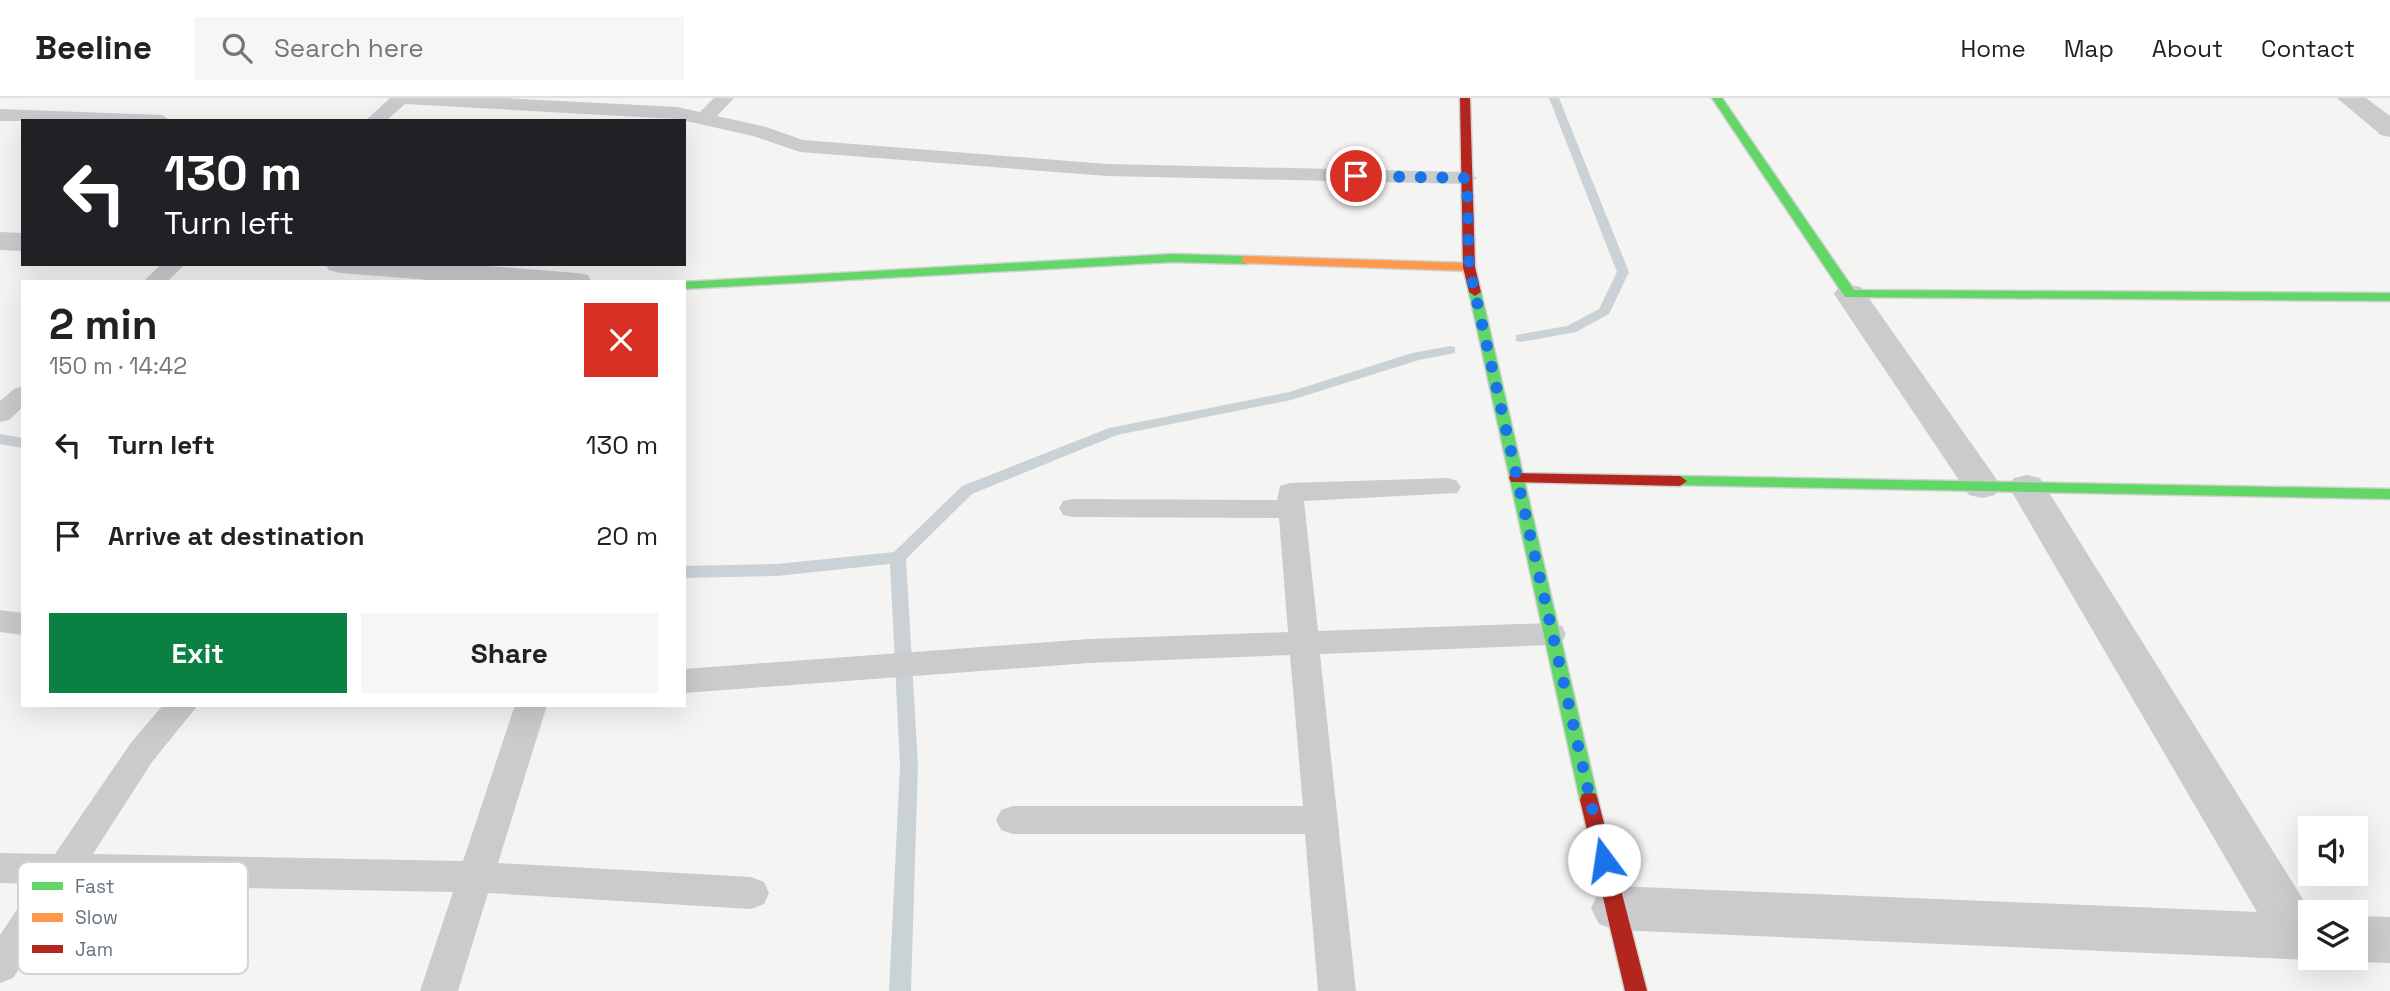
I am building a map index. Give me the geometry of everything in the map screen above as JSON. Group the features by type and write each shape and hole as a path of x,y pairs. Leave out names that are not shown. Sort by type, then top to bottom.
{"street":[{"path":"1465,98 1469,267 1551,634 1636,991"},
{"path":"1717,98 1982,486"},
{"path":"2350,98 2390,129"},
{"path":"0,241 21,242"},
{"path":"686,285 1172,258 1469,267"},
{"path":"365,266 540,280"},
{"path":"1850,294 2390,297"},
{"path":"1516,478 2390,494"},
{"path":"2027,487 2298,927"},
{"path":"1616,908 2298,937"},
{"path":"2368,939 2390,940"}],"lane":[{"path":"376,119 401,98 677,113 759,131 800,146 1079,168 1467,178"},
{"path":"704,119 725,98"},
{"path":"0,116 97,119"},
{"path":"156,280 172,266"},
{"path":"0,414 21,396"},
{"path":"1337,991 1290,492 1448,487"},
{"path":"1073,508 1292,509"},
{"path":"0,621 21,624"},
{"path":"686,681 1089,651 1551,634"},
{"path":"68,862 141,753 180,707"},
{"path":"439,991 530,707"},
{"path":"1013,820 1321,820"},
{"path":"0,868 18,868"},
{"path":"248,872 476,877 751,892"},
{"path":"0,966 18,938"}],"waterway":[{"path":"1521,338 1571,329 1604,311 1623,272 1554,98"},
{"path":"898,557 967,490 1114,431 1291,396 1417,356 1450,350"},
{"path":"0,439 21,443"},
{"path":"686,572 777,570 898,557"},
{"path":"898,557 909,765 900,991"}],"traffic: fast":[{"path":"1717,98 1850,294 2390,297"},
{"path":"686,285 1172,258 1246,260"},
{"path":"1475,292 1589,800"},
{"path":"1680,481 2390,494"}],"traffic: slow":[{"path":"1246,260 1469,267"}],"traffic: jam":[{"path":"1465,98 1469,267 1475,292"},
{"path":"1516,478 1680,481"},
{"path":"1589,800 1636,991"}],"route":[{"path":"1356,176 1467,178 1469,267 1604,860"}]}
